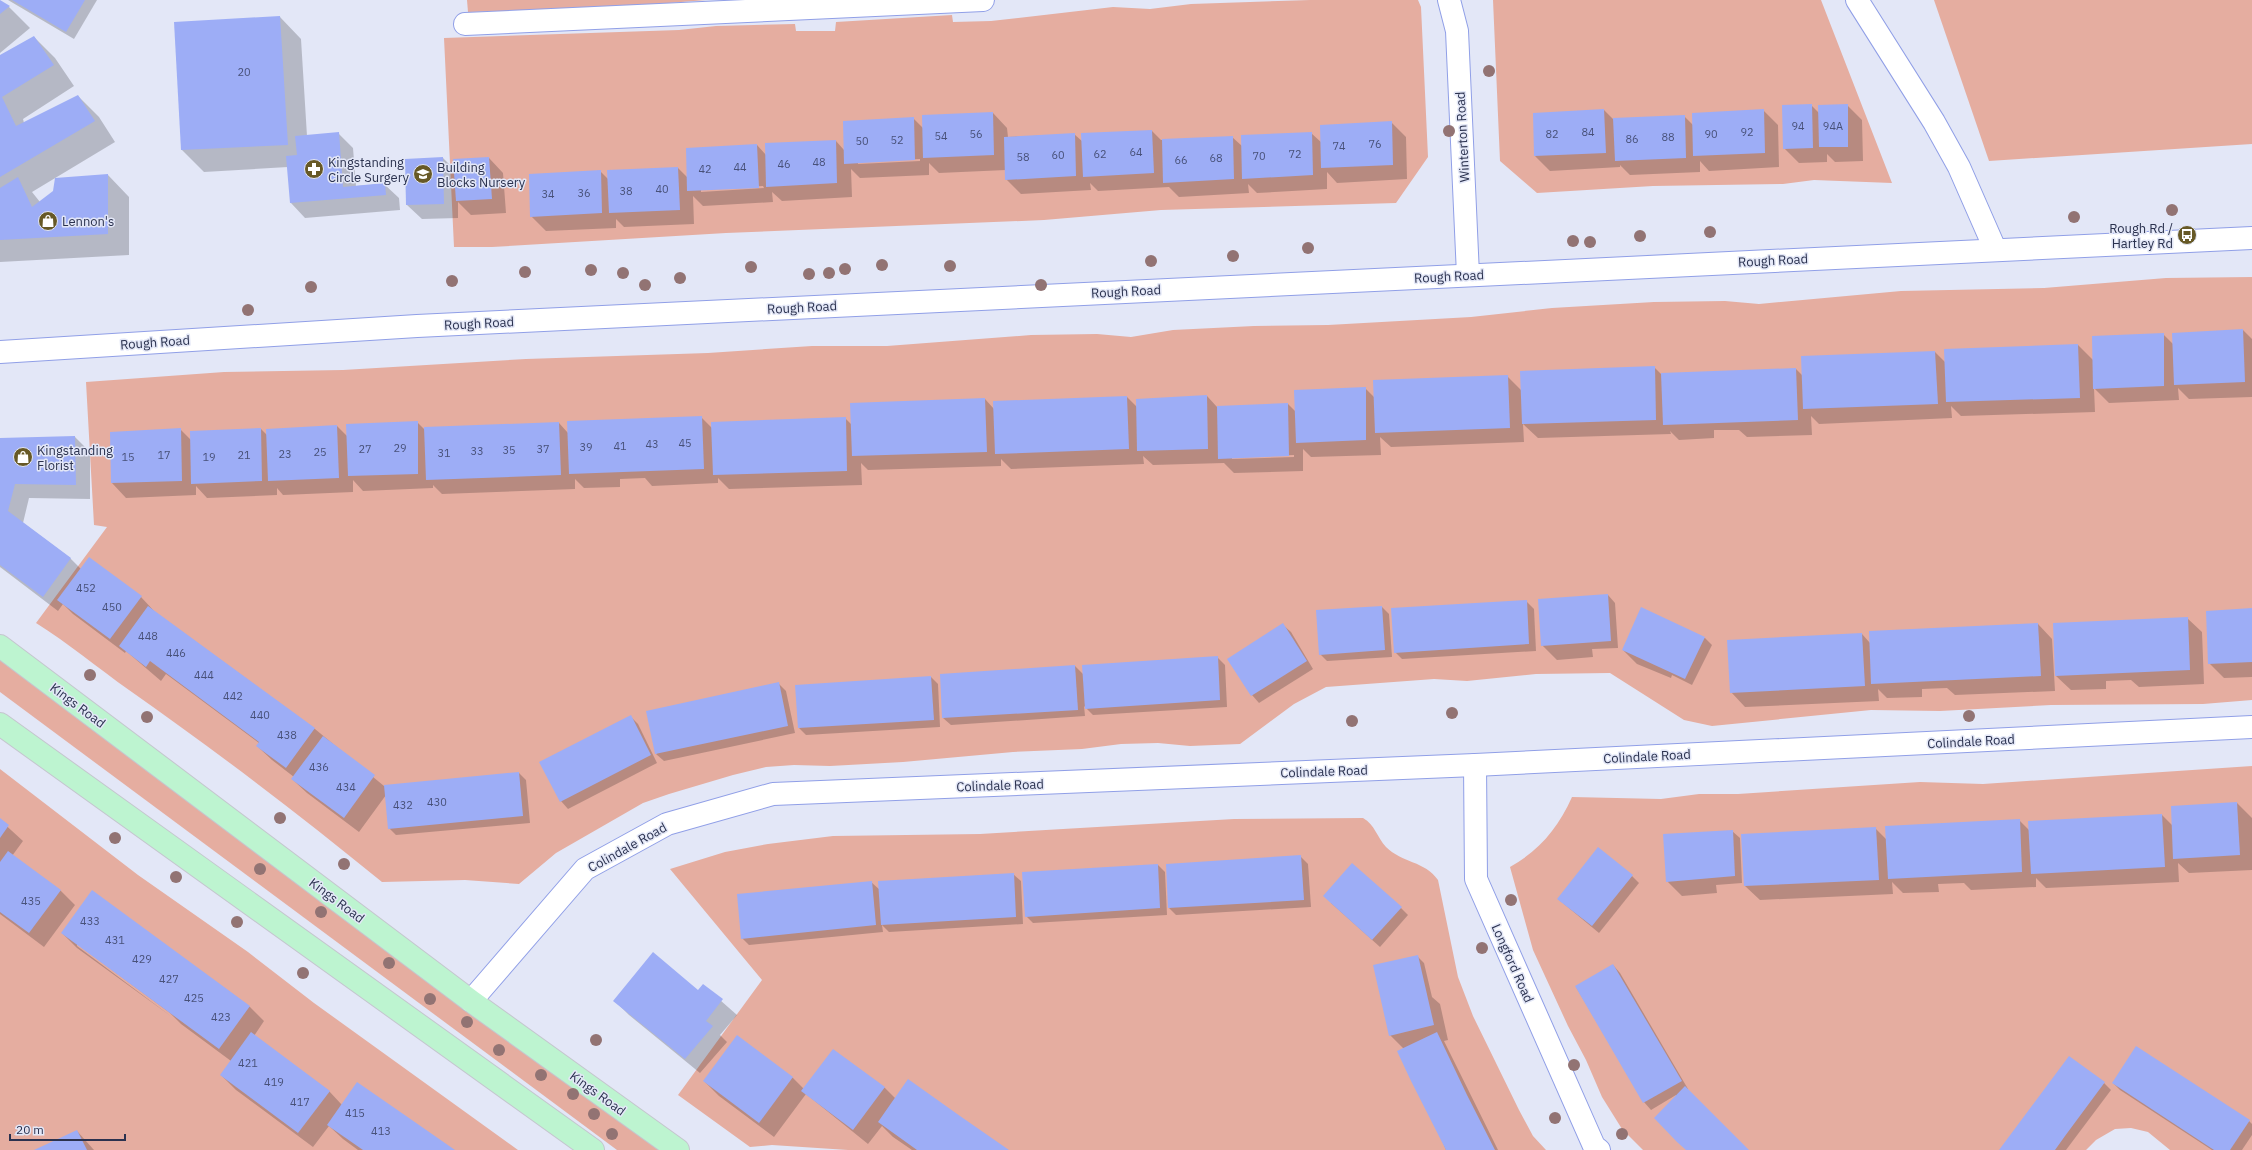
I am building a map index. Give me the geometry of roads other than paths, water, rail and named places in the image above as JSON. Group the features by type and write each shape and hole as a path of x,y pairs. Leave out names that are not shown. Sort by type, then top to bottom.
{"main road":[{"name":"Kings Road","path":"0,646 471,1001 678,1150"},
{"path":"0,724 593,1150"}],"street":[{"path":"465,24 983,0"},
{"name":"Winterton Road","path":"1449,0 1457,31 1468,275"},
{"path":"1857,0 1934,122 1958,167 1995,250"},
{"name":"Rough Road","path":"0,352 409,326 2252,238"},
{"name":"Colindale Road","path":"471,1001 585,869 667,824 773,794 1475,764 2252,727"},
{"name":"Longford Road","path":"1475,764 1476,879 1594,1146 1599,1150"}],"place":[{"name":"Kingstanding Circle Surgery","path":"314,169"},
{"name":"Building Blocks Nursery","path":"423,174"},
{"name":"Lennon's","path":"48,221"},
{"name":"Rough Rd / Hartley Rd","path":"2187,235"},
{"name":"Kingstanding Florist","path":"23,457"}]}
